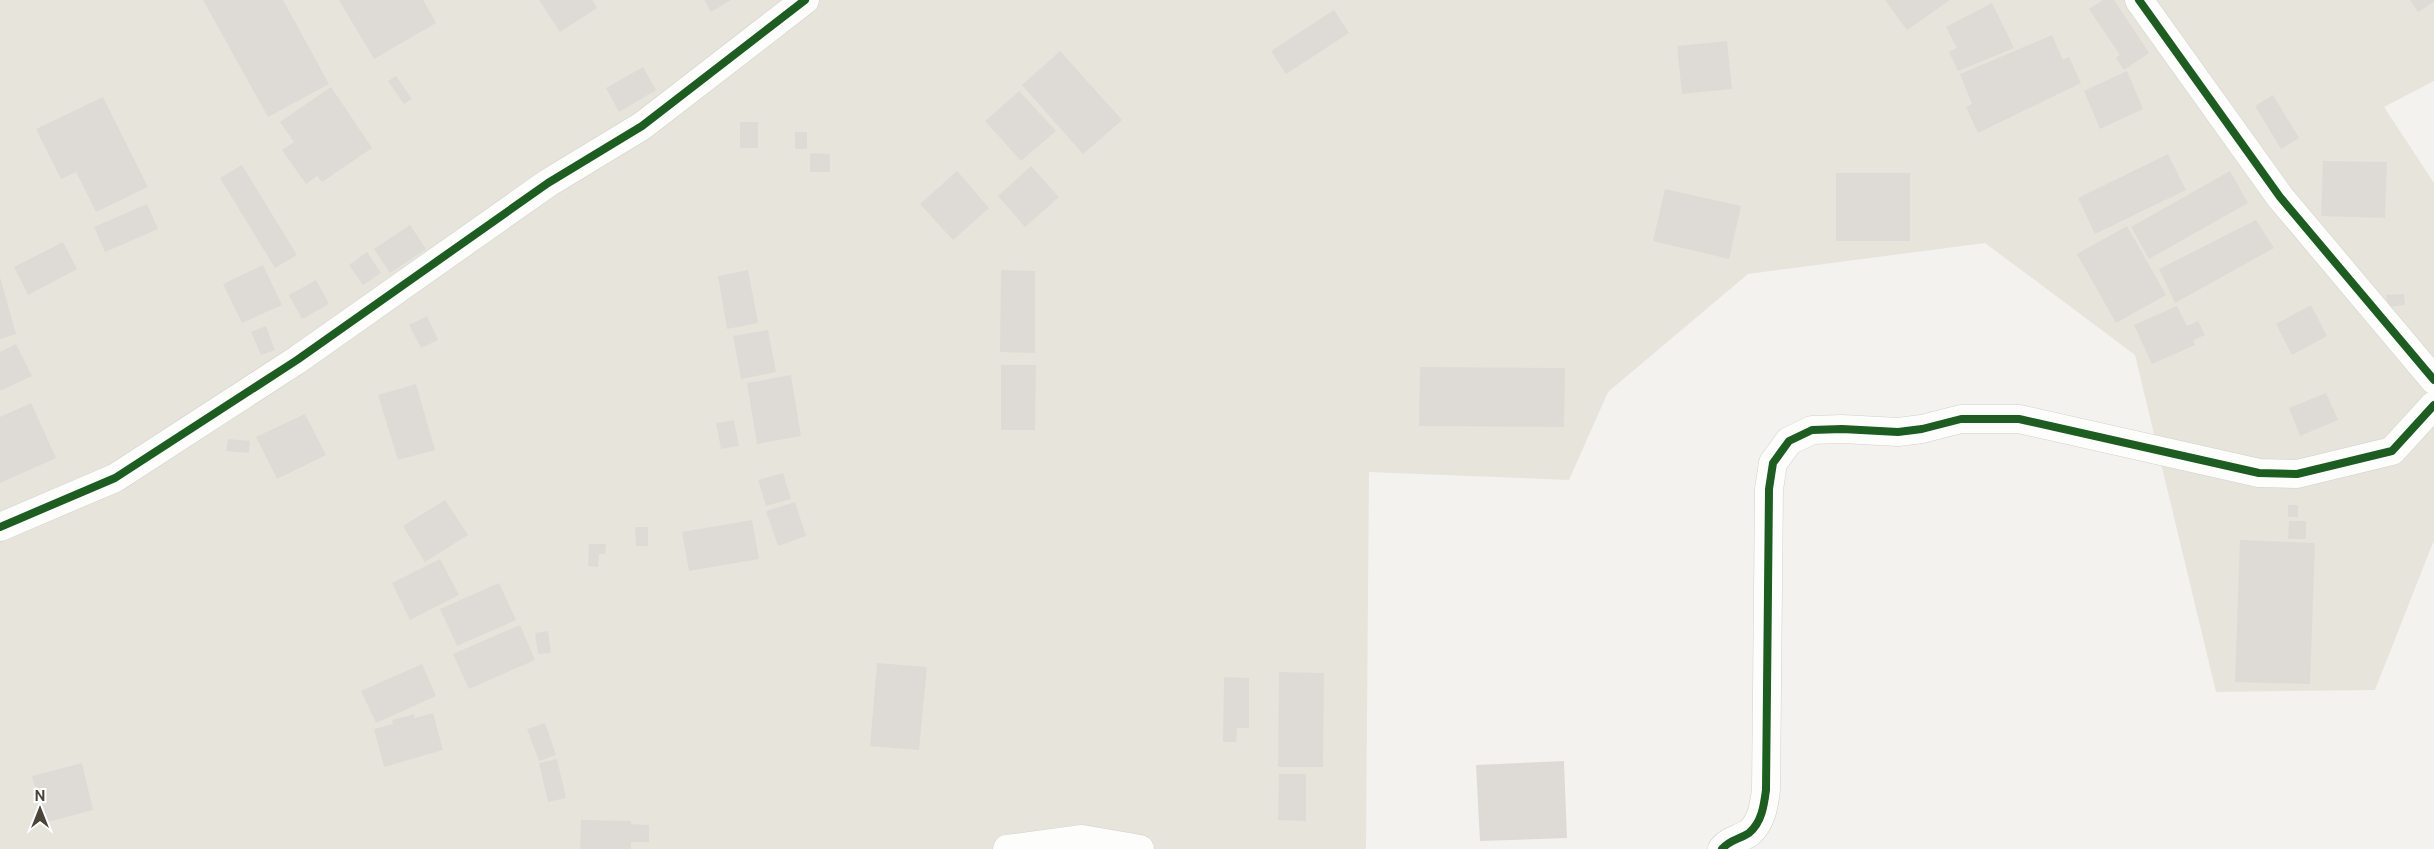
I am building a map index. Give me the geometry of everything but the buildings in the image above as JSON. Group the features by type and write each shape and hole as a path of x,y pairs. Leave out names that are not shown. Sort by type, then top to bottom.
{"street":[{"path":"0,527 115,478 297,360 548,183 642,126 805,0"},
{"path":"2139,0 2280,197 2434,380"},
{"path":"1722,849 1726,844 1749,832 1762,816 1766,790 1769,489 1774,463 1789,441 1812,430 1842,429 1898,432 1922,429 1961,419 2019,419 2259,473 2297,474 2392,451 2434,405"},
{"path":"1007,849 1082,840 1140,849"}],"shaded area":[{"path":"0,0 2434,0 2434,81 2384,107 2434,183 2434,540 2375,690 2216,692 2135,355 1985,243 1748,274 1608,392 1569,480 1369,472 1366,849 0,849"}],"cycle path":[{"path":"0,527 115,478 297,360 548,183 642,126 805,0"},
{"path":"2139,0 2280,197 2434,380"},
{"path":"1722,849 1749,833 1757,824 1762,813 1766,790 1769,489 1773,463 1789,441 1812,430 1842,429 1898,432 1922,429 1961,419 2019,419 2259,473 2297,474 2392,451 2434,405"}]}
